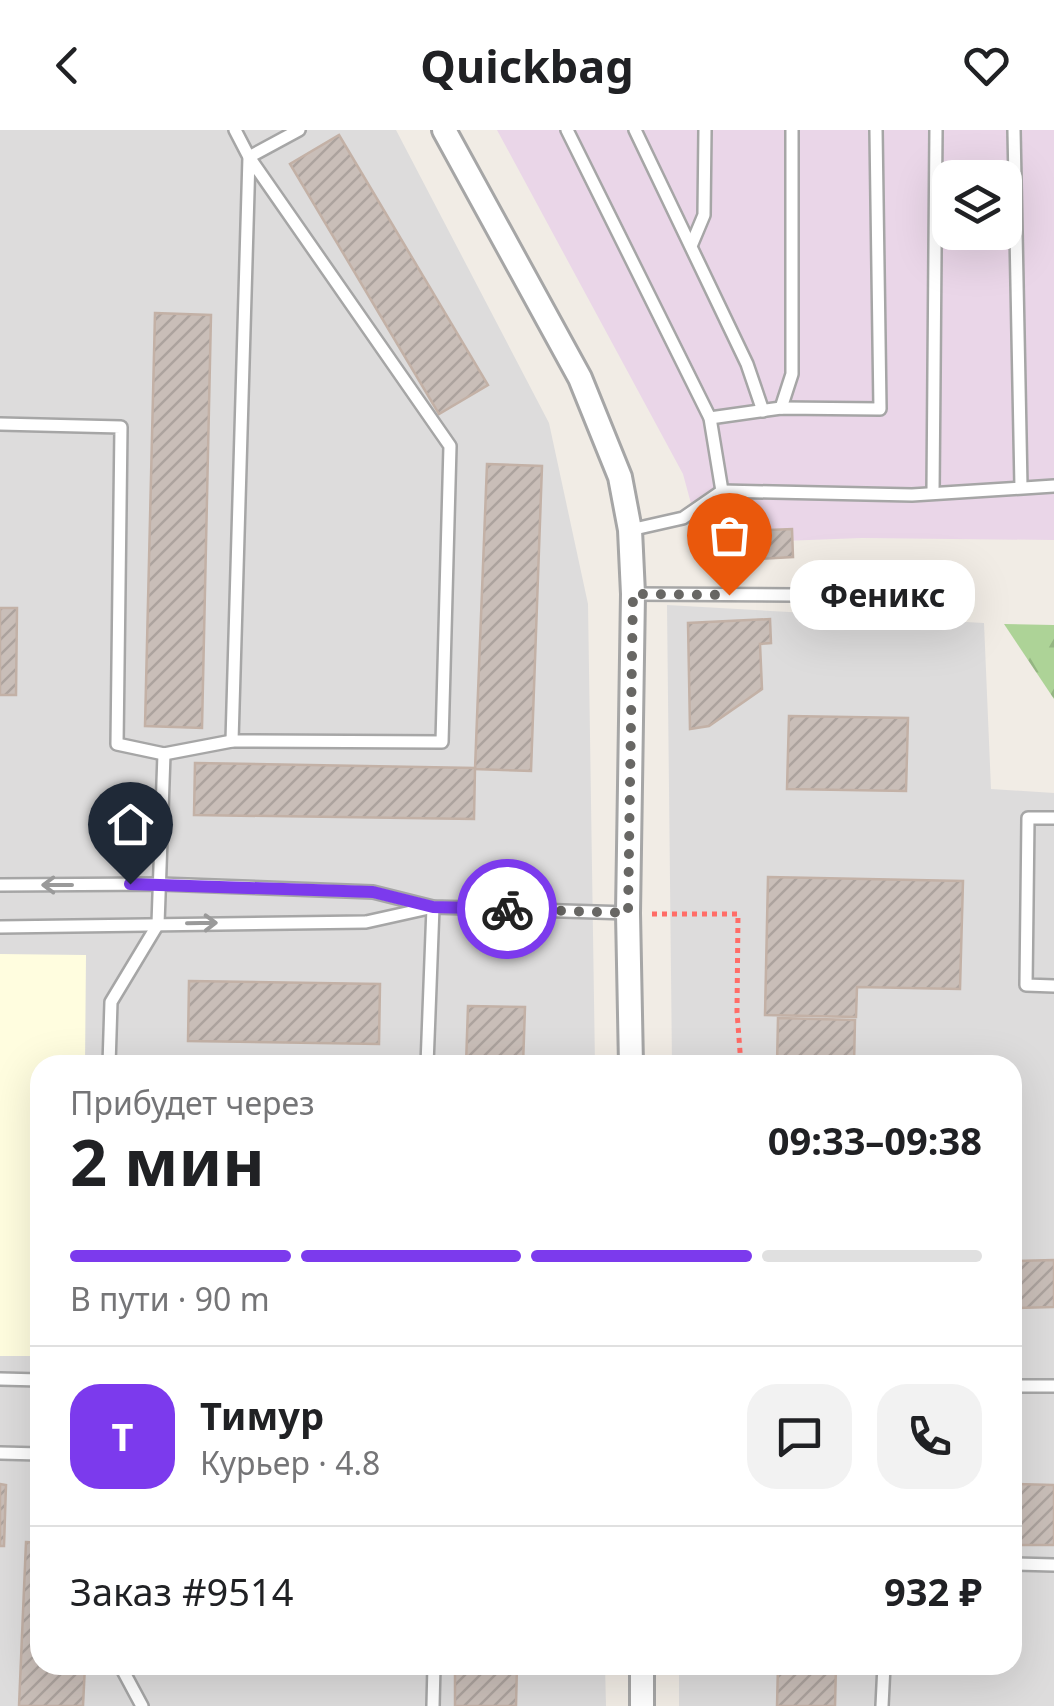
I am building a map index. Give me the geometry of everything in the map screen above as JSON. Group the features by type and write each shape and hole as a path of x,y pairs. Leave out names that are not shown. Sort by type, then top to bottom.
{"street":[{"path":"444,130 580,378 620,477 630,530 633,594 628,913 631,1055"},
{"path":"642,1675 642,1706"}],"lane":[{"path":"0,424 121,427 117,744 164,754 232,741 442,742 450,446 249,157 235,130"},
{"path":"249,157 298,130"},
{"path":"566,130 710,418 722,491"},
{"path":"635,130 746,364 762,411"},
{"path":"691,246 704,215 705,130"},
{"path":"782,408 792,374 792,130"},
{"path":"710,418 782,408 880,409 876,130"},
{"path":"933,493 936,130"},
{"path":"1014,130 1020,487"},
{"path":"232,741 249,157"},
{"path":"630,530 683,518 722,491 933,493 1054,486"},
{"path":"633,594 794,596"},
{"path":"109,1055 110,1002 158,924 164,754"},
{"path":"1054,818 1028,818 1026,985 1054,986"},
{"path":"0,884 160,884 373,892 433,907 628,913"},
{"path":"0,927 366,922 433,907"},
{"path":"427,1055 433,907"},
{"path":"0,1380 30,1380"},
{"path":"1022,1386 1054,1386"},
{"path":"0,1454 30,1454"},
{"path":"1022,1564 1054,1565"},
{"path":"125,1675 142,1706"},
{"path":"433,1706 434,1675"},
{"path":"882,1706 884,1675"}],"path":[{"path":"628,913 738,914 740,1055"}],"shaded area":[{"path":"0,130 396,130 549,423 588,604 595,1055 30,1055 30,1675 605,1675 606,1706 0,1706"},
{"path":"497,130 1054,130 1054,540 862,538 702,544 683,474"},
{"path":"667,605 984,623 991,789 1054,793 1054,1706 679,1706 679,1675 1022,1675 1022,1055 672,1055"},
{"path":"0,954 86,955 85,1055 30,1055 30,1356 0,1356"}],"green space":[{"path":"1004,624 1054,625 1054,699"}],"building":[{"path":"339,135 488,385 439,414 290,164"},
{"path":"155,313 211,315 202,728 145,726"},
{"path":"487,464 542,466 531,771 475,769"},
{"path":"792,529 793,557 723,561 721,532"},
{"path":"0,608 17,608 16,695 0,695"},
{"path":"770,619 771,643 760,644 762,689 709,726 690,729 688,623"},
{"path":"789,716 908,718 906,791 787,789"},
{"path":"195,763 475,768 474,819 194,815"},
{"path":"768,877 963,881 960,989 857,987 856,1017 765,1015"},
{"path":"189,981 380,984 379,1044 188,1041"},
{"path":"468,1006 525,1007 523,1055 466,1055"},
{"path":"778,1018 855,1020 854,1055 777,1055"},
{"path":"1054,1260 1054,1307 1022,1308 1022,1261"},
{"path":"0,1484 6,1485 4,1546 0,1546"},
{"path":"1022,1484 1054,1485 1054,1545 1022,1545"},
{"path":"26,1542 30,1542 30,1675 85,1675 83,1706 19,1706"},
{"path":"455,1675 517,1675 516,1706 455,1706"},
{"path":"778,1675 836,1675 835,1706 777,1706"}],"way so far":[{"path":"507,909 628,913 633,594 729,595"}],"place":[{"name":"Феникс","path":"729,595"}],"route":[{"path":"130,884 373,892 433,907 507,909"}]}
